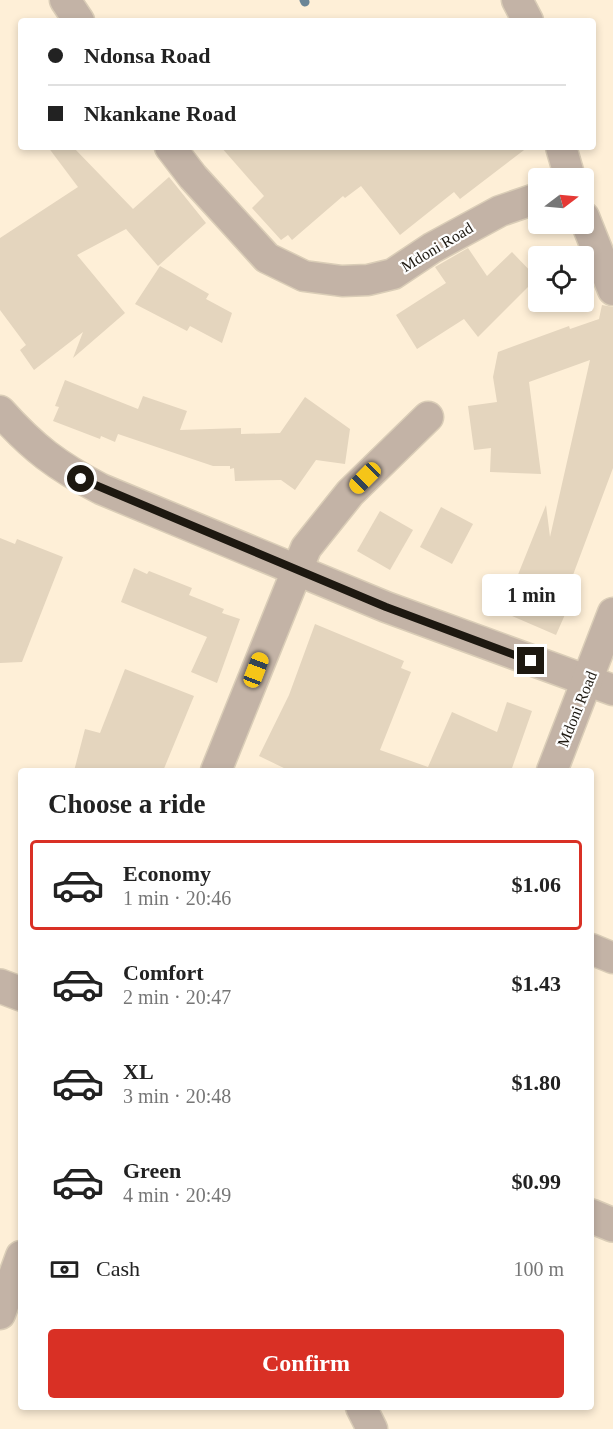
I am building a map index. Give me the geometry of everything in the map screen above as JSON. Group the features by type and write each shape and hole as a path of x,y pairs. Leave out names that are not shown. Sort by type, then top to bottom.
{"street":[{"path":"65,0 77,18"},
{"path":"518,0 527,18"},
{"name":"Mdoni Road","path":"172,150 193,177 267,258 304,276 314,278 342,281 368,280 393,274 432,248 500,211 528,201"},
{"path":"562,150 567,168"},
{"path":"591,234 613,290"},
{"path":"0,411 26,440 62,469 101,489 450,632 601,685"},
{"path":"217,768 306,548 350,494 428,417"},
{"name":"Mdoni Road","path":"554,768 601,685 613,613"},
{"path":"594,951 613,958"},
{"path":"0,986 18,993"},
{"path":"594,1217 613,1225"},
{"path":"0,1314 18,1264"},
{"path":"363,1410 372,1429"}],"building":[{"path":"50,150 76,150 133,209 169,177 206,223 158,266 126,229 77,255 125,313 73,358 83,332 34,370 20,350 26,345 0,310 0,238 78,187"},
{"path":"224,150 524,150 460,199 454,192 400,235 361,186 345,198 343,196 292,240 288,235 281,240 252,208 264,196"},
{"path":"468,248 487,276 512,252 528,269 528,287 478,337 464,319 417,349 396,315 446,283 435,267"},
{"path":"160,266 209,294 206,299 232,313 222,343 190,326 187,331 135,304"},
{"path":"602,305 613,307 613,468 567,591 574,594 556,635 503,612 546,505 550,537 590,360 529,382 541,474 490,472 491,448 474,450 468,406 497,402 493,377 498,352 569,326 570,329 599,319"},
{"path":"65,380 138,409 143,396 187,411 180,430 241,428 241,434 280,433 305,397 350,429 345,464 316,460 295,490 281,480 235,481 234,468 230,469 230,466 213,466 118,434 115,442 101,436 100,439 53,421 59,407 55,406"},
{"path":"441,507 473,524 452,564 420,547"},
{"path":"380,511 413,530 390,570 357,551"},
{"path":"0,538 15,544 17,539 63,557 22,662 0,663"},
{"path":"134,568 147,574 149,571 192,588 189,595 224,609 222,613 240,619 217,683 191,672 207,637 121,602"},
{"path":"315,624 404,661 401,668 411,672 380,750 428,767 452,712 497,732 507,702 532,711 512,768 284,768 259,756 289,695"},
{"path":"125,669 194,696 164,768 75,768 85,729 100,733"}],"route":[{"path":"81,479 386,607 531,661"}]}
